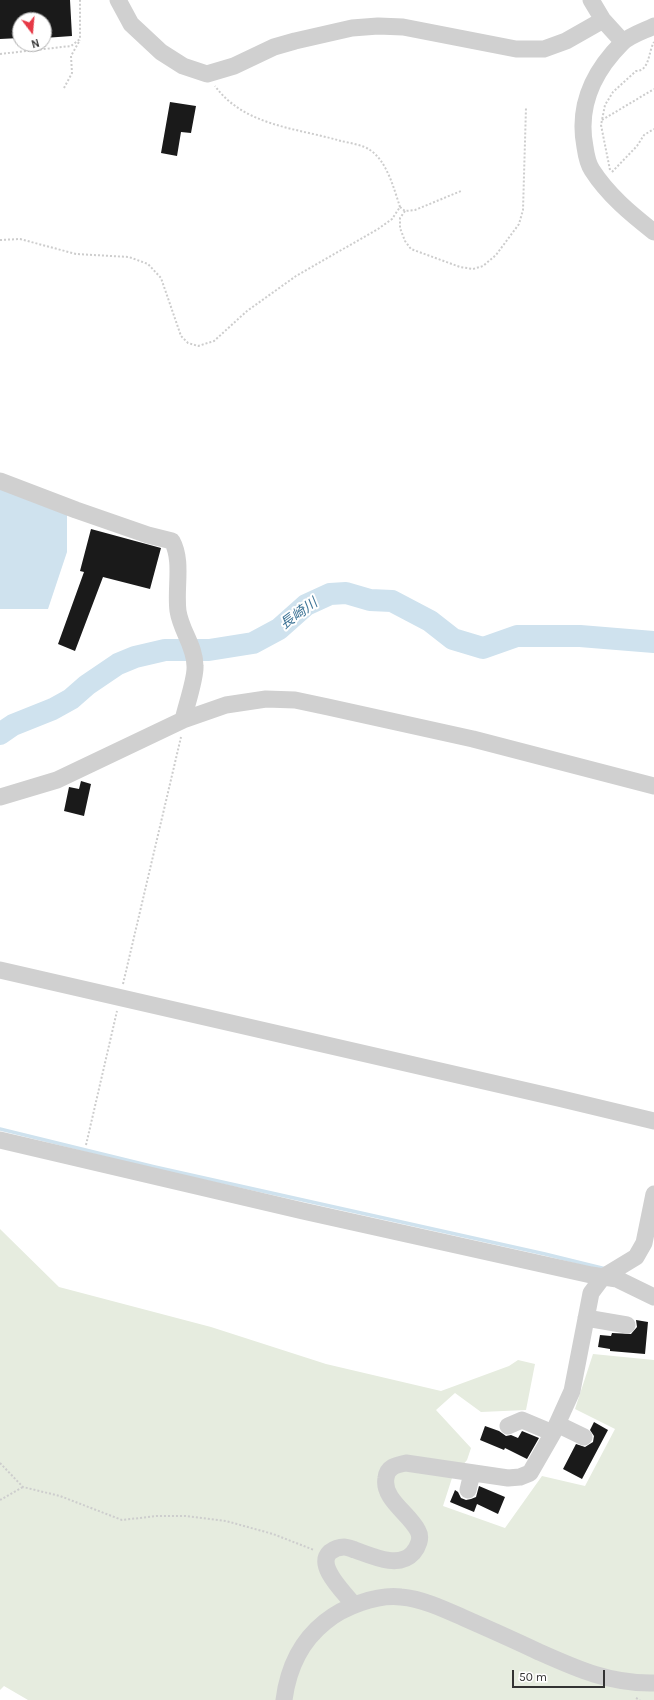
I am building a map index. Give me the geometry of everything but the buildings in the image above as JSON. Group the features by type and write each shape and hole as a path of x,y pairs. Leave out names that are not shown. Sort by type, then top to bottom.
{"street":[{"path":"118,0 131,24 161,52 183,66 207,74 234,66 274,48 295,41 352,28 378,26 403,27 516,49 544,49 566,41 603,20"},
{"path":"591,0 603,20 623,42"},
{"path":"654,26 623,42 602,68 587,94 582,116 582,136 591,169 610,193 626,209 654,232"},
{"path":"0,481 76,510 148,535 172,541 176,554 179,615 183,630 192,648 196,666 183,720"},
{"path":"0,797 29,790 57,780 183,720 226,705 266,698 296,700 472,739 654,786"},
{"path":"0,970 120,996 654,1121"},
{"path":"0,1140 295,1210 610,1273 617,1279 654,1297"},
{"path":"354,1605 328,1572 325,1565 326,1556 333,1549 345,1547 384,1560 399,1561 412,1555 419,1545 419,1532 390,1496 385,1483 387,1472 394,1466 406,1464 508,1478 520,1478 530,1473 555,1428 572,1391 591,1293 610,1273 636,1257 644,1243 654,1194"},
{"path":"586,1318 627,1325"},
{"path":"508,1426 522,1420 584,1437"},
{"path":"468,1490 472,1473"},
{"path":"284,1700 286,1683 295,1658 313,1632 331,1617 354,1605 386,1597 414,1599 439,1607 585,1672 616,1680 654,1683"}],"path":[{"path":"64,88 72,73 71,56 80,39 80,0"},
{"path":"0,54 71,46 80,39"},
{"path":"654,42 650,48 646,68 641,71 636,71 613,92 605,105 602,120 603,140 611,173 638,146 644,135 654,129"},
{"path":"207,74 230,103 261,120 282,127 328,137 370,150 385,167 400,207 405,211 416,210 461,192"},
{"path":"602,120 654,89"},
{"path":"405,211 400,218 400,228 405,241 411,249 460,267 473,269 483,266 496,255 519,224 523,210 526,107"},
{"path":"0,240 20,239 76,254 129,257 148,264 161,278 181,336 188,343 198,346 214,341 247,311 296,276 378,230 392,219 400,207"},
{"path":"86,1148 183,720"},
{"path":"0,1463 23,1487 60,1496 122,1520 157,1516 185,1516 226,1521 273,1534 326,1556"},
{"path":"0,1500 23,1487"}],"shaded area":[{"path":"0,1229 59,1287 211,1327 326,1364 441,1391 509,1366 518,1360 535,1364 526,1410 481,1412 455,1393 436,1410 471,1448 467,1460 452,1478 443,1506 505,1528 542,1476 585,1486 615,1429 575,1409 593,1354 654,1360 654,1700 28,1700 4,1686 0,1690"}],"water":[{"path":"0,489 67,514 67,552 48,609 0,609"}],"waterway":[{"name":"長崎川","path":"0,734 13,725 53,709 71,699 87,685 118,664 135,657 165,650 209,650 253,643 279,629 306,605 330,594 346,593 370,600 392,601 430,621 453,639 483,648 517,636 580,636 654,642"},
{"path":"0,1129 155,1167 606,1269"}]}
